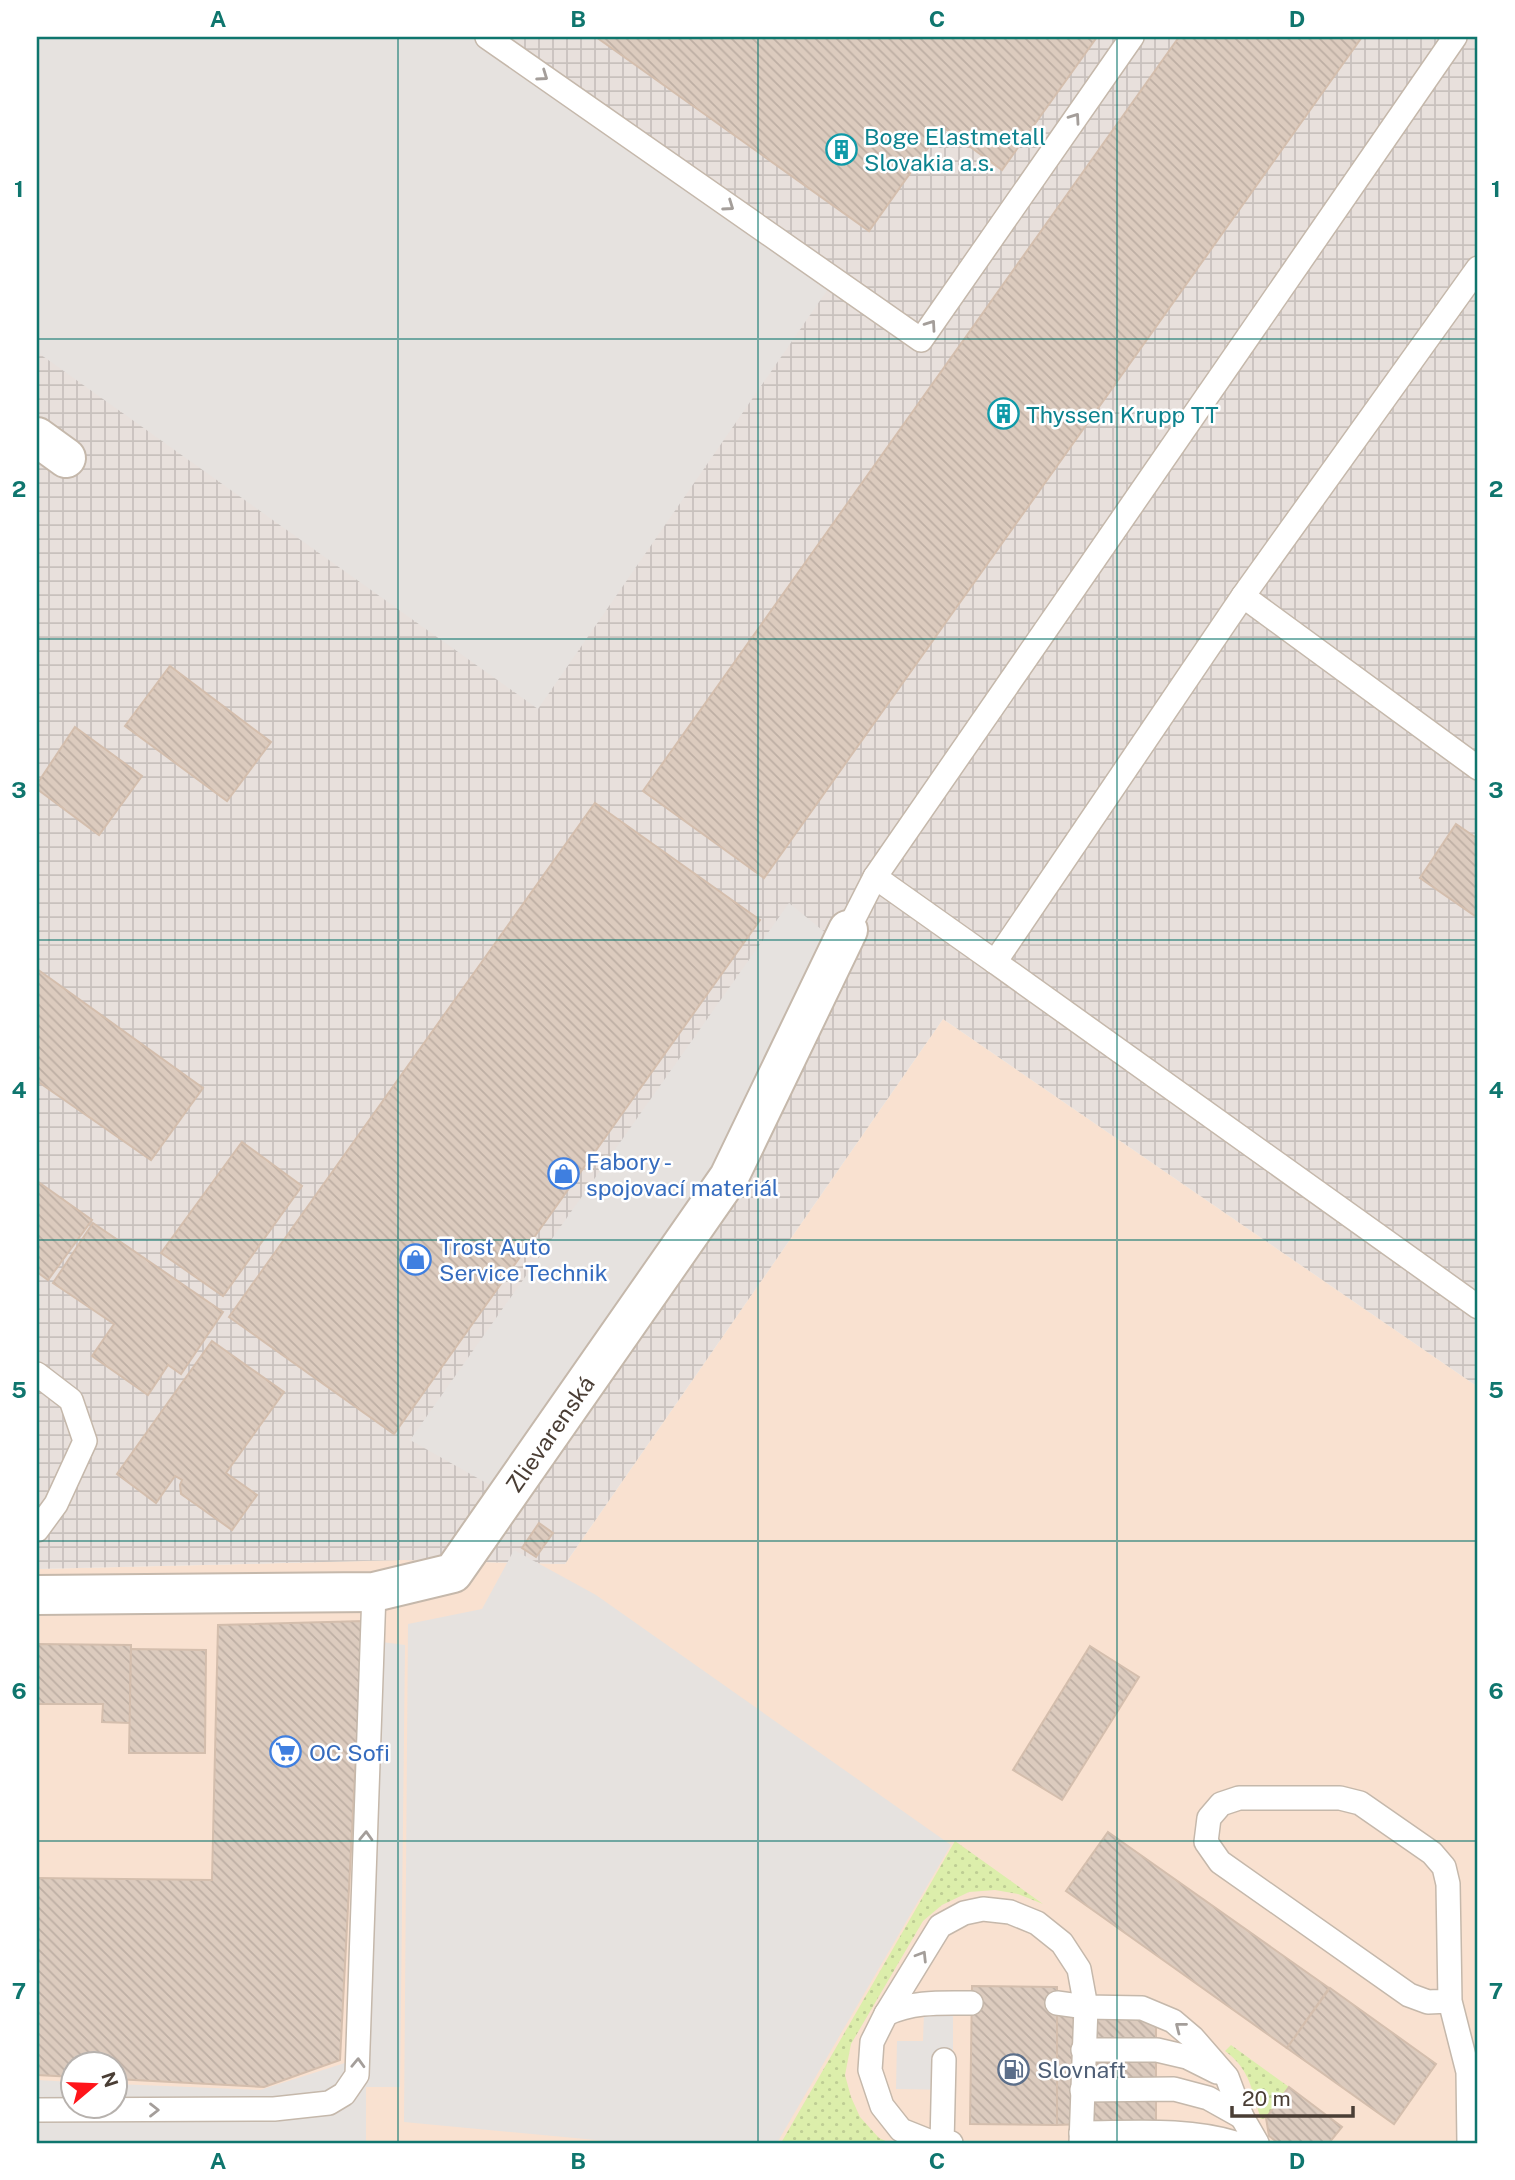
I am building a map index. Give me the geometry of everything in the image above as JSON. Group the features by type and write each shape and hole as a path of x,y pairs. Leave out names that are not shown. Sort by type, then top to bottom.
{"street":[{"name":"Zlievarenská","path":"37,1595 374,1592 453,1573 729,1177 848,930"}],"lane":[{"path":"487,37 920,340 1132,37"},
{"path":"848,930 875,877 1455,37"},
{"path":"995,962 1243,596 1478,268"},
{"path":"1243,596 1478,768"},
{"path":"875,877 1478,1307"},
{"path":"37,1374 71,1400 85,1441 56,1504 37,1530"},
{"path":"37,2110 274,2109 329,2103 344,2094 357,2075 374,1592"},
{"path":"1450,2001 1428,2002 1409,1995 1220,1862 1206,1842 1209,1818 1221,1804 1239,1798 1340,1798 1360,1803 1432,1853 1444,1867 1448,1884 1450,2001 1468,2072 1469,2143"},
{"path":"951,2143 931,2142 901,2130 882,2106 870,2070 872,2042 940,1926 964,1913 983,1909 1010,1912 1037,1923 1062,1943 1079,1969 1086,2007 1081,2138 1180,2133 1235,2143"},
{"path":"886,2014 903,2006 920,2003 971,2003"},
{"path":"1057,2003 1086,2007 1142,2008 1173,2021 1193,2038 1227,2077 1242,2117 1258,2143"},
{"path":"1083,2050 1157,2050 1187,2057 1227,2077"},
{"path":"942,2143 944,2060"},
{"path":"1082,2090 1174,2089 1208,2098 1242,2117"}],"shaded area":[{"path":"37,37 1478,37 1478,1387 943,1019 565,1564 404,1560 37,1569"},
{"path":"37,37 502,37 837,276 538,709 37,352"},
{"path":"789,903 827,934 733,1137 497,1489 410,1440"},
{"path":"943,1019 1478,1387 1478,2143 37,2143 37,1569 404,1560 565,1564"},
{"path":"514,1550 596,1595 951,1845 777,2143 628,2143 404,2122 408,1624 482,1609"},
{"path":"367,1640 405,1645 400,2087 366,2087 366,2143 37,2143 37,2080 60,2081 60,2120 130,2120 130,2085 260,2090 348,2062"},
{"path":"924,2012 953,2013 953,2090 896,2089 897,2041 923,2041"}],"green space":[{"path":"955,1841 1043,1904 1018,1894 995,1890 969,1892 942,1905 923,1921 851,2044 845,2075 860,2117 879,2138 890,2143 781,2143"},
{"path":"1231,2045 1289,2087 1266,2118 1261,2119 1245,2074 1234,2058 1225,2051"}],"building":[{"name":"Boge Elastmetall Slovakia a.s.","path":"596,37 1097,37 1002,170 943,127 869,231"},
{"name":"Thyssen Krupp TT","path":"1179,37 1362,37 764,878 643,791"},
{"path":"170,666 271,742 227,801 125,726"},
{"path":"75,727 142,776 99,835 37,789 37,784"},
{"path":"595,803 760,920 394,1434 229,1317"},
{"path":"1456,824 1478,839 1478,918 1420,878"},
{"path":"37,969 203,1088 151,1160 37,1081"},
{"path":"242,1142 302,1186 223,1296 161,1253"},
{"path":"37,1181 92,1220 48,1280 37,1272"},
{"path":"93,1223 223,1312 181,1374 168,1365 148,1395 92,1356 114,1324 53,1283"},
{"path":"212,1341 284,1392 226,1473 257,1495 232,1530 181,1494 182,1480 175,1476 156,1503 117,1474"},
{"path":"539,1523 553,1533 536,1557 522,1548"},
{"name":"OC Sofi","path":"363,1621 340,2060 264,2087 130,2080 130,2050 60,2050 60,2076 37,2075 37,1878 212,1880 218,1625"},
{"path":"37,1644 131,1645 130,1723 102,1722 103,1704 37,1704"},
{"path":"1090,1646 1139,1677 1062,1800 1013,1770"},
{"path":"131,1649 206,1650 205,1753 129,1753"},
{"path":"1108,1832 1329,1988 1287,2048 1066,1891"},
{"name":"Slovnaft","path":"972,1986 1057,1987 1057,2125 970,2124"},
{"path":"1330,1988 1436,2064 1394,2124 1287,2048"},
{"path":"1156,2009 1156,2143 1083,2124 1057,2125 1057,2014"},
{"path":"1289,2087 1342,2127 1329,2143 1278,2143 1269,2136 1266,2118"}],"place":[{"name":"Boge Elastmetall Slovakia a.s.","path":"841,149"},
{"name":"Thyssen Krupp TT","path":"1003,414"},
{"name":"Fabory - spojovací materiál","path":"563,1174"},
{"name":"Trost Auto Service Technik","path":"416,1259"},
{"name":"OC Sofi","path":"286,1752"},
{"name":"Slovnaft","path":"1014,2069"}]}
